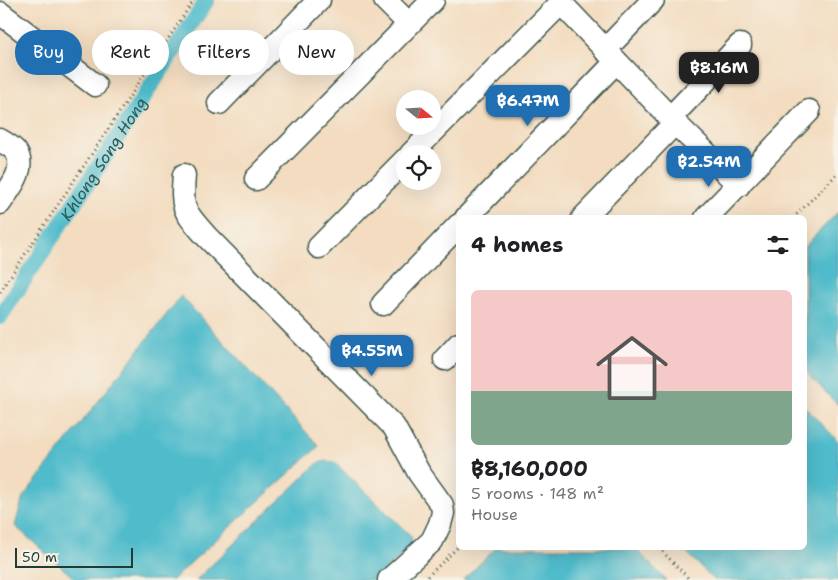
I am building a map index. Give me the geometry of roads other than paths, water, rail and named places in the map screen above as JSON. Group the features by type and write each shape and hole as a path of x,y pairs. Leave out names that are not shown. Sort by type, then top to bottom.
{"street":[{"path":"219,104 319,0"},
{"path":"385,0 409,24"},
{"path":"256,179 433,0"},
{"path":"469,215 611,56 653,0"},
{"path":"421,145 561,2 673,121 739,185"},
{"path":"3,22 95,85"},
{"path":"586,215 740,45"},
{"path":"709,215 809,111"},
{"path":"0,140 16,152 19,165 16,178 0,203"},
{"path":"319,247 396,169"},
{"path":"184,175 182,199 187,214 207,237 394,427 419,473 442,505 443,513 440,524 432,541 389,580"},
{"path":"383,304 456,228"}],"water":[{"path":"838,212 838,405 807,373 807,244"},
{"path":"181,296 319,446 172,580 76,580 15,526 23,497"},
{"path":"807,409 838,441 838,580 714,580 684,550 807,550"},
{"path":"334,462 411,536 412,542 410,547 375,580 196,580 318,463"},
{"path":"494,550 637,550 666,580 463,580"}],"waterway":[{"name":"Khlong Song Hong","path":"0,317 207,0"}]}
